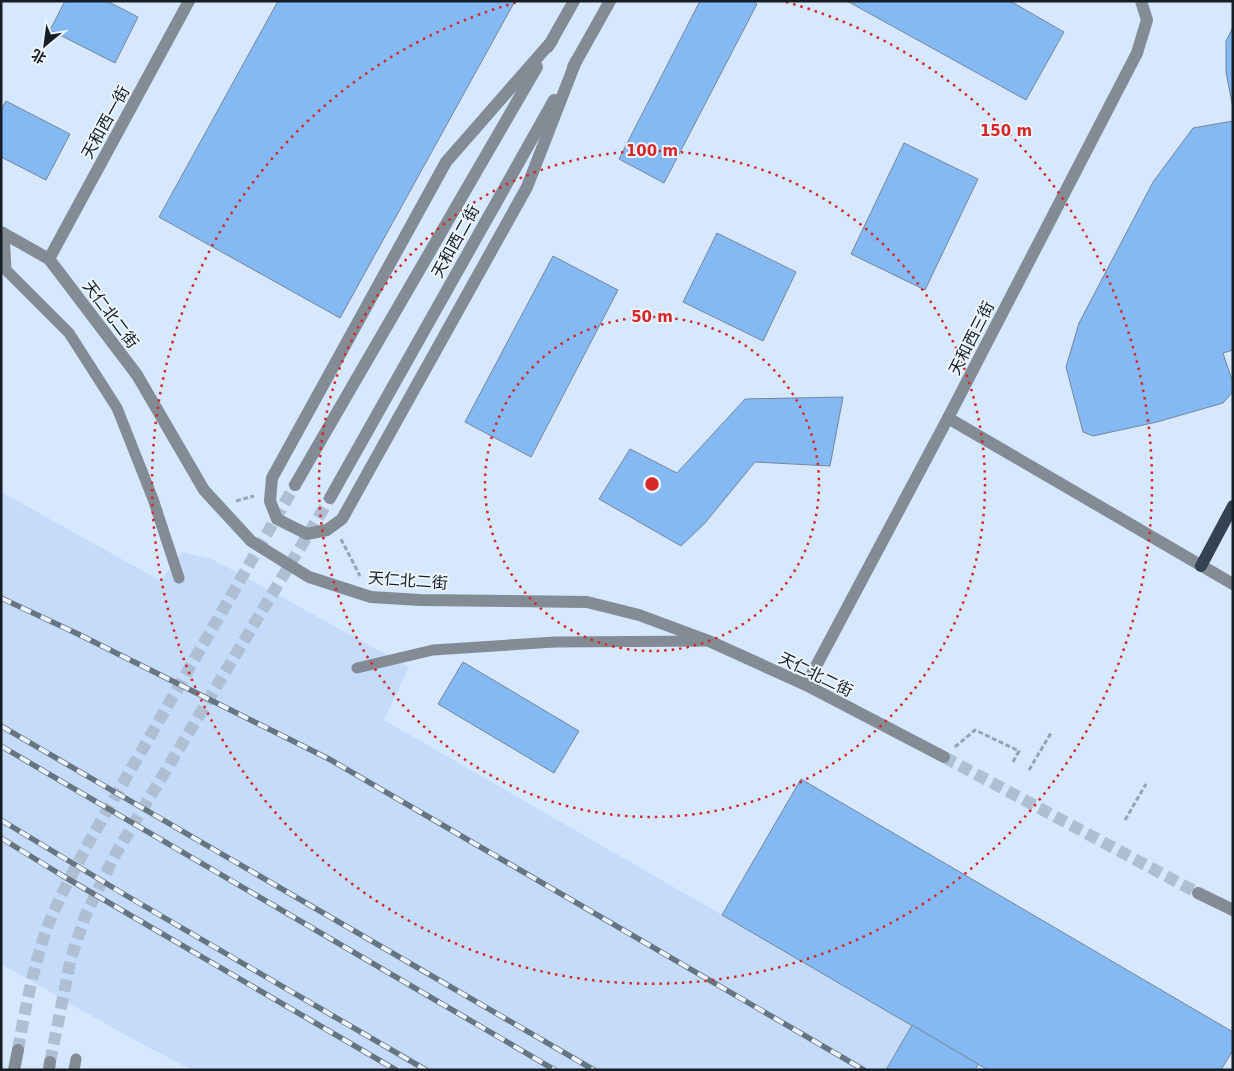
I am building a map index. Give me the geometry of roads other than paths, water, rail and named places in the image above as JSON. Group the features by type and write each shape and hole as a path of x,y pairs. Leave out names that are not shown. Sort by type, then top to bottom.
{"main road":[{"path":"1201,566 1233,506"}],"street":[{"name":"天和西一街","path":"48,259 189,1"},
{"name":"天和西二街","path":"294,486 574,1"},
{"name":"天和西二街","path":"330,498 610,1"},
{"name":"天和西三街","path":"806,685 948,418 1137,53 1147,20 1141,1"},
{"path":"552,41 446,162 272,478 270,501 277,519 307,534 327,530 342,519 527,187 576,61"},
{"name":"天仁北二街","path":"2,233 48,259 136,376 204,490 251,542 310,577 371,597 420,600 587,602 639,615 709,641 806,685 944,757"},
{"path":"948,418 1233,584"},
{"path":"1198,892 1233,910"},
{"path":"14,1070 18,1050"}],"lane":[{"path":"2,233 6,270 69,333 117,408 153,499 179,578"},
{"path":"357,668 433,650 554,642 709,641"}],"tunnel":[{"path":"18,1050 41,946 63,893 89,842 295,485"},
{"path":"50,1062 71,958 86,914 115,855 330,498"},
{"path":"944,757 1198,893"}],"railway":[{"path":"1,598 78,634 329,759 864,1070"},
{"path":"1,726 594,1070"},
{"path":"1,746 555,1070"},
{"path":"1,820 127,896 426,1070"},
{"path":"1,838 396,1070"}]}
